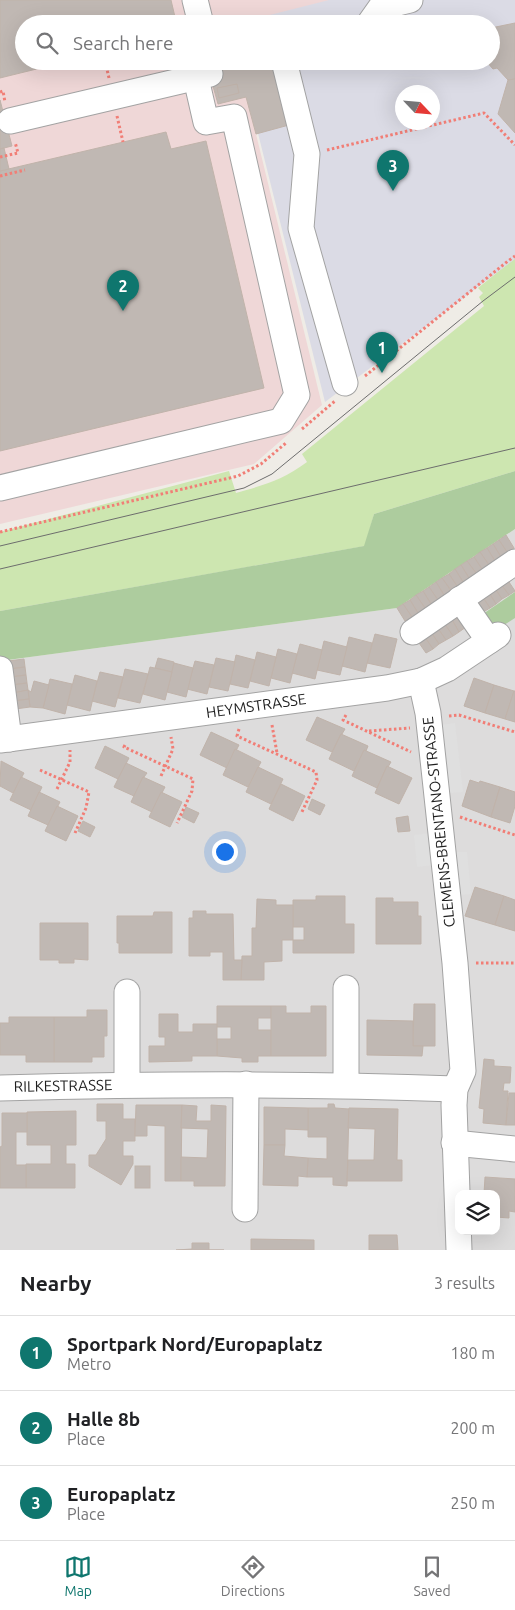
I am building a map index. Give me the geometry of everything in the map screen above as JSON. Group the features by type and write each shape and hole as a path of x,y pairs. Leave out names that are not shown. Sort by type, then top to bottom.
{"street":[{"path":"196,0 199,15"},
{"path":"375,15 381,7 410,0"},
{"path":"0,488 281,421 297,395 234,116 206,122 199,70 10,121"},
{"path":"286,70 307,154 301,228 345,383"},
{"path":"413,632 515,562"},
{"name":"HEYMSTRASSE","path":"4,740 350,693 421,681 447,669 493,638 460,599"},
{"path":"0,669 4,740"},
{"name":"CLEMENS-BRENTANO-STRASSE","path":"421,681 429,723 439,820 466,963 463,1071 454,1089 454,1143 459,1250"},
{"path":"346,988 346,1085"},
{"name":"RILKESTRASSE","path":"127,992 127,1084"},
{"name":"RILKESTRASSE","path":"0,1088 127,1084 246,1084 454,1089"},
{"path":"245,1209 246,1084"},
{"path":"454,1143 515,1149"}],"path":[{"path":"307,154 484,113 515,145"},
{"path":"0,157 18,153"},
{"path":"0,176 25,170"},
{"path":"350,693 352,701 343,720 413,753"},
{"path":"277,754 256,706 245,716 237,736 316,772 317,780 301,814"},
{"path":"369,731 429,723 459,715 515,732"},
{"path":"161,776 173,749 169,718"},
{"path":"130,723 131,732 124,747 193,780 192,792 177,823"},
{"path":"57,789 70,762 69,731"},
{"path":"40,770 89,792 86,808 74,833"},
{"path":"439,820 460,817 515,835"},
{"path":"466,963 515,963"}],"shaded area":[{"path":"0,0 332,0 289,15 15,15 15,70 271,70 256,134 322,405 254,464 0,524"},
{"path":"329,0 515,0 515,259 325,402 242,70 500,70 500,15 270,15"},
{"path":"515,529 515,1250 0,1250 0,661 397,608"},
{"path":"455,723 463,792 449,793 441,725"},
{"path":"431,833 435,865 417,867 414,835"},
{"path":"456,852 467,852 471,894 459,895"}],"green space":[{"path":"515,258 515,471 374,514 365,546 0,611 0,532 229,471 236,493 281,478 307,462 302,454 484,306 479,297 483,293 478,288"},
{"path":"515,471 515,529 397,608 0,661 0,611 364,546 374,514"},
{"path":"515,592 515,618 499,628 490,625 483,614"}],"building":[{"path":"0,0 171,0 175,15 15,15 15,70 32,70 0,78"},
{"path":"515,23 515,79 508,80 499,70 500,26"},
{"path":"209,70 275,70 289,125 256,134 246,97 218,104"},
{"path":"515,79 515,133 498,114 508,80"},
{"path":"237,84 239,93 219,98 217,88"},
{"path":"0,100 12,146 0,149"},
{"path":"166,132 171,149 206,141 264,388 0,451 0,171"},
{"path":"4,148 9,169 0,171 0,149"},
{"path":"506,535 514,548 507,552 499,540"},
{"path":"499,540 507,552 501,557 493,544"},
{"path":"493,544 501,557 495,561 487,548"},
{"path":"487,548 495,561 489,565 480,552"},
{"path":"480,552 489,565 482,569 474,557"},
{"path":"474,557 482,569 476,573 467,561"},
{"path":"467,561 476,573 469,578 461,565"},
{"path":"461,565 469,578 463,582 455,569"},
{"path":"455,569 463,582 457,586 449,574"},
{"path":"449,574 457,586 451,590 442,578"},
{"path":"442,578 451,591 444,595 436,582"},
{"path":"507,579 515,591 509,595 500,583"},
{"path":"436,582 444,595 438,600 429,587"},
{"path":"500,583 509,595 502,599 494,587"},
{"path":"429,587 438,600 431,604 423,591"},
{"path":"494,587 502,599 496,604 488,591"},
{"path":"423,591 431,604 425,608 416,595"},
{"path":"488,591 496,604 490,608 482,596"},
{"path":"416,595 425,608 418,613 410,600"},
{"path":"482,596 490,608 483,612 475,600"},
{"path":"410,600 418,613 412,617 403,604"},
{"path":"403,604 412,617 405,621 397,608"},
{"path":"457,614 466,627 459,632 451,618"},
{"path":"451,618 459,632 453,636 444,623"},
{"path":"444,623 453,636 446,640 437,627"},
{"path":"437,627 446,640 439,644 431,632"},
{"path":"431,632 439,644 433,649 424,636"},
{"path":"375,634 397,639 390,668 367,663"},
{"path":"424,636 433,649 426,653 417,640"},
{"path":"349,637 372,643 365,672 342,666"},
{"path":"324,641 347,647 340,675 317,670"},
{"path":"300,644 322,650 315,679 292,673"},
{"path":"278,649 297,654 290,683 271,678"},
{"path":"257,652 276,657 269,686 250,681"},
{"path":"236,655 255,660 248,688 230,684"},
{"path":"158,658 174,662 172,672 155,668"},
{"path":"216,658 235,662 228,691 209,687"},
{"path":"24,659 25,667 10,669 8,661"},
{"path":"195,661 214,665 207,694 187,689"},
{"path":"174,663 193,668 186,697 167,692"},
{"path":"25,667 26,675 11,677 10,669"},
{"path":"150,667 172,672 165,700 143,694"},
{"path":"125,669 148,674 140,703 118,698"},
{"path":"100,672 123,677 115,707 92,701"},
{"path":"26,675 27,683 12,685 11,677"},
{"path":"75,675 97,681 90,711 67,705"},
{"path":"474,678 494,685 485,713 464,706"},
{"path":"50,679 72,684 65,714 43,708"},
{"path":"34,681 49,685 43,708 30,707 28,690 31,692"},
{"path":"27,683 28,690 13,693 12,685"},
{"path":"494,685 514,691 505,719 485,713"},
{"path":"28,690 29,699 14,701 13,693"},
{"path":"515,691 515,722 505,719"},
{"path":"29,699 30,707 15,709 14,701"},
{"path":"317,717 345,729 332,752 306,740"},
{"path":"211,732 239,745 227,768 200,755"},
{"path":"341,734 368,746 366,751 364,750 354,771 329,759"},
{"path":"105,746 129,758 118,779 95,768"},
{"path":"235,749 261,762 248,787 223,775"},
{"path":"364,750 391,762 387,766 377,788 352,776"},
{"path":"1,761 24,773 13,793 0,786"},
{"path":"126,763 147,773 143,777 134,796 114,787"},
{"path":"387,766 412,778 399,804 375,793"},
{"path":"258,767 283,779 271,804 246,792"},
{"path":"21,777 42,787 31,810 10,800"},
{"path":"143,777 165,787 152,812 131,802"},
{"path":"470,780 500,787 491,817 462,806"},
{"path":"281,784 305,796 293,821 269,809"},
{"path":"500,787 515,792 515,806 510,823 491,817"},
{"path":"39,792 60,802 48,825 28,816"},
{"path":"161,792 182,802 170,827 149,817"},
{"path":"312,799 325,805 320,815 308,809"},
{"path":"57,806 78,816 66,841 45,831"},
{"path":"186,807 199,813 194,823 182,817"},
{"path":"408,816 410,831 398,832 396,818"},
{"path":"83,821 95,827 90,837 78,831"},
{"path":"475,887 504,896 495,925 465,916"},
{"path":"316,896 345,896 345,924 354,924 354,953 293,953 293,940 304,940 304,927 293,927 293,900 316,900"},
{"path":"504,896 515,900 515,931 495,925"},
{"path":"376,898 393,898 393,902 418,902 418,916 421,916 421,944 376,944"},
{"path":"257,899 276,900 276,905 293,905 293,940 282,940 282,961 264,962 264,980 241,980 242,956 252,956 252,928 256,928"},
{"path":"193,911 206,911 206,914 233,914 234,960 242,960 241,980 223,980 223,952 210,952 210,956 189,956 189,918 193,918"},
{"path":"154,912 172,912 172,953 119,953 117,916 153,916"},
{"path":"40,923 88,923 88,960 74,959 74,963 59,963 59,960 40,960"},
{"path":"414,1004 435,1004 435,1046 413,1046"},
{"path":"217,1006 271,1006 271,1018 258,1018 258,1030 271,1030 271,1056 258,1056 258,1062 242,1062 242,1058 217,1056 217,1039 231,1039 231,1027 217,1027"},
{"path":"271,1006 286,1006 286,1013 311,1013 311,1006 326,1006 326,1056 271,1056"},
{"path":"87,1010 107,1010 107,1036 104,1036 104,1057 92,1057 92,1062 54,1062 54,1017 87,1017"},
{"path":"159,1014 178,1014 178,1032 193,1032 193,1024 217,1024 217,1056 192,1056 192,1061 149,1062 149,1046 165,1046 165,1037 159,1037"},
{"path":"9,1017 54,1017 54,1062 26,1062 26,1055 0,1055 0,1023 9,1023"},
{"path":"367,1020 413,1021 413,1046 423,1046 422,1056 367,1055"},
{"path":"484,1059 494,1060 494,1066 511,1067 510,1083 504,1083 503,1091 508,1091 506,1125 483,1123 484,1109 479,1108"},
{"path":"509,1093 515,1093 515,1125 506,1125"},
{"path":"97,1104 123,1104 123,1119 135,1119 135,1141 123,1141 123,1156 133,1156 133,1164 121,1185 89,1166 89,1155 96,1155 106,1139 106,1121 97,1121"},
{"path":"328,1104 334,1104 335,1108 349,1109 347,1186 333,1185 333,1177 307,1177 308,1158 327,1159 327,1137 308,1137 308,1108 328,1108"},
{"path":"136,1105 182,1105 181,1181 165,1181 165,1126 147,1125 147,1136 135,1136"},
{"path":"182,1105 197,1106 196,1121 211,1121 211,1105 226,1106 225,1186 194,1186 194,1181 181,1181 181,1157 207,1158 208,1129 181,1128"},
{"path":"264,1107 308,1108 308,1130 285,1129 285,1145 264,1145"},
{"path":"349,1108 398,1109 397,1160 402,1160 402,1181 347,1181 348,1160 374,1160 375,1129 348,1128"},
{"path":"76,1111 76,1145 66,1145 66,1164 75,1164 75,1188 26,1188 26,1164 51,1164 51,1145 27,1145 27,1112"},
{"path":"2,1113 27,1113 27,1132 16,1132 16,1165 26,1165 26,1188 0,1188"},
{"path":"264,1145 285,1145 284,1156 308,1158 307,1177 298,1176 298,1186 263,1185"},
{"path":"135,1166 150,1166 150,1188 135,1188"},
{"path":"485,1177 515,1179 515,1212 509,1211 509,1218 500,1217 500,1190 484,1190"},
{"path":"369,1235 397,1235 398,1250 369,1250"},
{"path":"251,1239 314,1240 314,1250 251,1250"},
{"path":"192,1243 209,1243 209,1250 176,1250 192,1249"}],"tram line":[{"path":"0,546 244,488 272,474 483,301 515,277"},
{"path":"0,569 515,448"}],"place":[{"name":"Europaplatz","path":"393,191"},
{"name":"Halle 8b","path":"123,311"},
{"name":"Sportpark Nord/Europaplatz","path":"382,373"}]}
